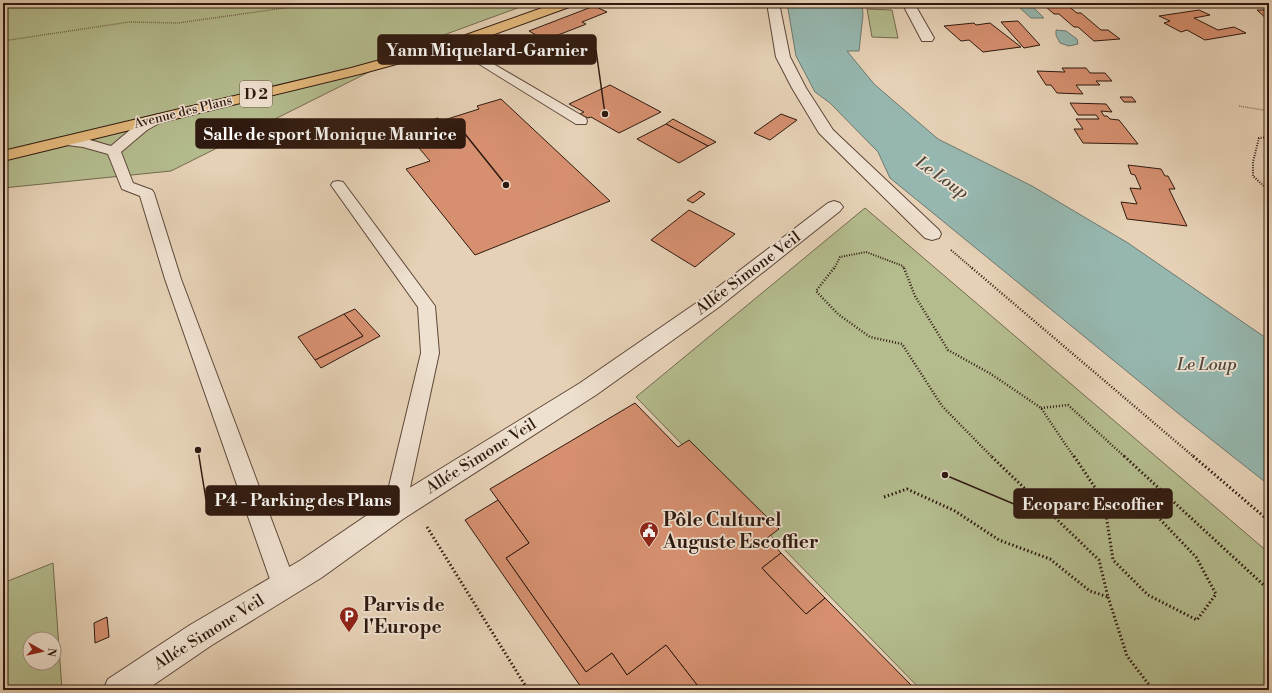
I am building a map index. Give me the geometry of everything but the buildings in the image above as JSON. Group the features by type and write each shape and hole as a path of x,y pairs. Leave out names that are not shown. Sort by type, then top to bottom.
{"main road":[{"name":"Avenue des Plans","path":"3,156 355,71 454,44 568,3"}],"street":[{"path":"773,3 783,57 799,88 827,133 932,234"},
{"path":"908,3 927,38"},
{"name":"Allée Simone Veil","path":"119,690 201,635 311,569 394,511 588,389 712,302 834,207"}],"lane":[{"path":"454,44 581,121"},
{"path":"114,151 142,127 158,118"},
{"path":"64,141 83,143 114,151"},
{"path":"114,151 127,186 147,193 173,279 284,585"},
{"path":"338,185 426,306 430,353 394,511"}],"path":[{"path":"3,41 129,22 178,23 298,6 366,3"},
{"path":"1239,106 1269,111"},
{"path":"1269,137 1259,138 1253,162 1253,176 1269,191"},
{"path":"932,234 1269,521"},
{"path":"1104,501 1154,513 1196,557 1216,594 1197,620 1148,595 1113,560 1104,501 1041,408 990,374 948,350 915,296 904,266 866,252 840,257 833,271 816,291 838,314 870,337 902,344 942,406 1008,474 1099,560 1108,597 1127,656 1153,690"},
{"path":"1041,408 1068,405 1269,590"},
{"path":"884,498 907,489 955,511 999,540 1050,559 1090,591 1108,597"},
{"path":"394,511 422,519 528,690"}],"green space":[{"path":"3,3 531,3 441,36 171,171 3,188"},
{"path":"867,9 892,10 898,38 872,37"},
{"path":"865,208 1269,553 1269,690 921,690 636,397"},
{"path":"53,563 58,631 22,631 22,671 61,671 62,690 3,690 3,583"}],"water":[{"name":"Le Loup","path":"787,3 862,3 863,15 859,51 847,51 874,84 938,139 1032,186 1128,243 1269,340 1269,485 1184,418 890,178 878,152 830,103 815,92 796,56"},
{"path":"1032,6 1044,18 1031,18 1019,7"},
{"path":"1056,30 1066,31 1077,39 1078,44 1069,46 1060,43 1056,35"}],"place":[{"name":"Yann Miquelard-Garnier","path":"605,114"},
{"name":"Salle de sport Monique Maurice","path":"506,185"},
{"name":"P4 - Parking des Plans","path":"198,450"},
{"name":"Ecoparc Escoffier","path":"945,475"},
{"name":"Pôle Culturel Auguste Escoffier","path":"649,548"},
{"name":"Parvis de l'Europe","path":"349,633"}]}
